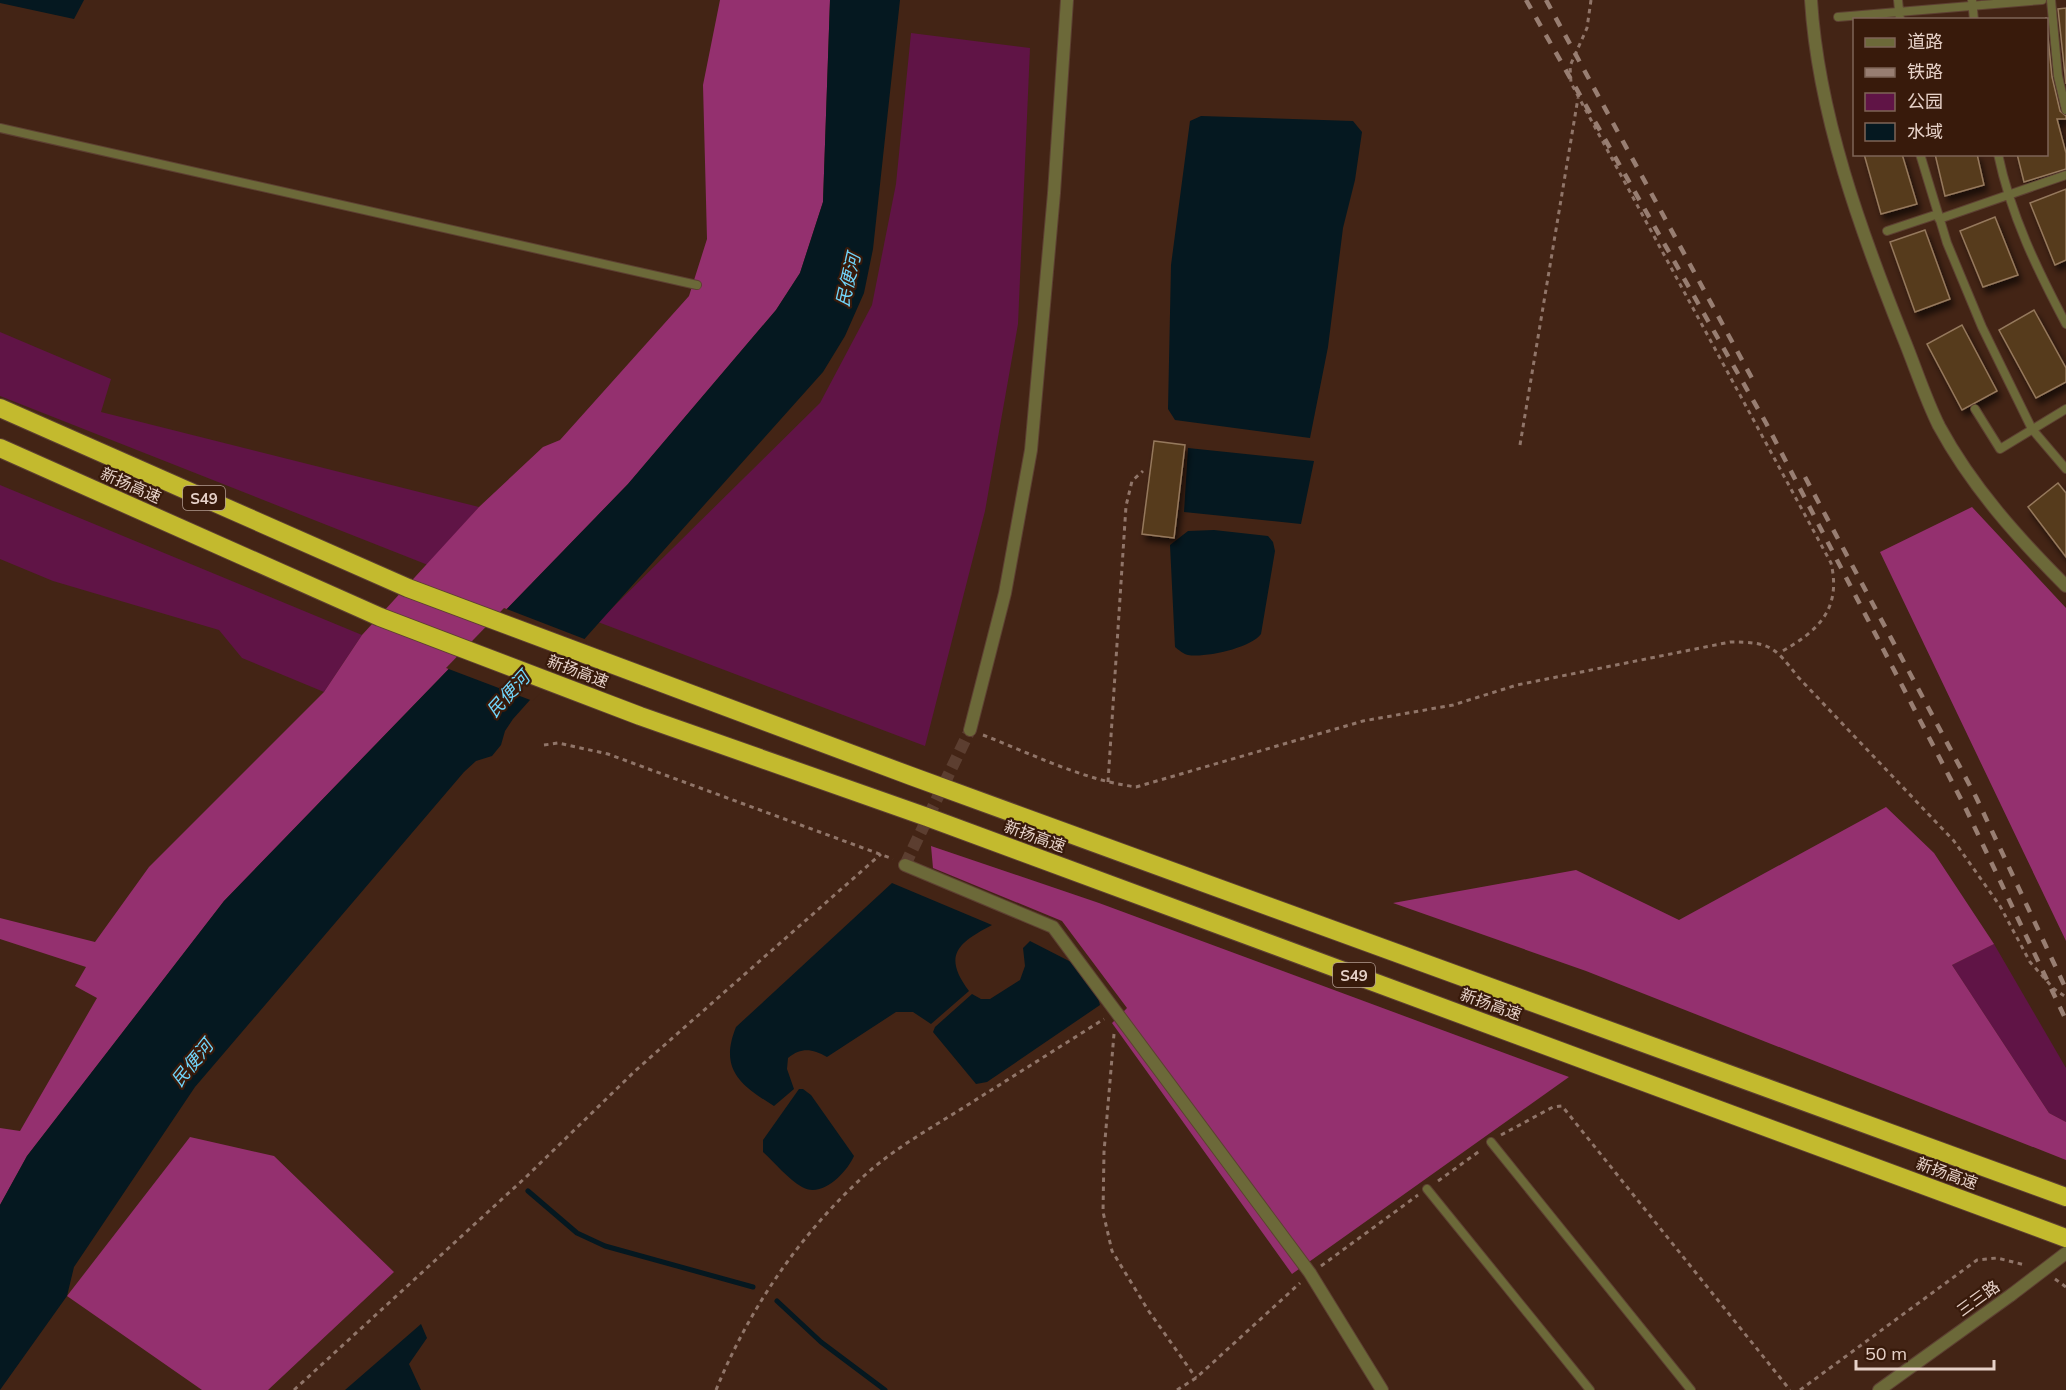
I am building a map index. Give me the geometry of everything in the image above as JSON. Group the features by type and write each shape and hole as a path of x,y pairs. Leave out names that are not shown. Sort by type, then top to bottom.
{"highway":[{"name":"新扬高速","path":"0,408 408,588 662,685 2066,1197"},
{"name":"新扬高速","path":"0,448 380,617 640,716 938,821 2066,1238"}],"street":[{"path":"970,730 1005,593 1030,450 1054,193 1067,0"},
{"path":"1811,0 1827,113 1878,274 1939,425 1977,486 2018,538 2066,586"},
{"path":"906,865 1053,927 1310,1273 1382,1390"},
{"name":"三三路","path":"1879,1390 2066,1253"}],"lane":[{"path":"1898,0 1900,16"},
{"path":"1838,17 1900,16 1972,3 2042,0"},
{"path":"2051,0 2058,76 2066,110"},
{"path":"1972,3 1974,18"},
{"path":"0,128 697,285"},
{"path":"1921,156 1938,216 1982,327 2032,429 2066,469"},
{"path":"1998,156 2008,194 2028,251 2066,324"},
{"path":"1887,231 2066,175"},
{"path":"1975,408 2000,448 2066,409"},
{"path":"1491,1142 1691,1390"},
{"path":"1427,1189 1590,1390"}],"path":[{"path":"1591,0 1587,28 1570,66 1571,83 1831,563 1835,580 1833,599 1824,619 1807,638 1779,653"},
{"path":"1521,445 1578,96"},
{"path":"1108,782 1126,506 1132,481 1143,471"},
{"path":"970,730 1108,782 1136,788 1363,721 1454,705 1517,685 1730,642 1759,642 1779,653 1798,677 1954,841 2000,906 2030,962 2054,989 2066,997"},
{"path":"544,745 558,743 608,754 906,865"},
{"path":"294,1390 526,1177 635,1071 881,854"},
{"path":"1116,1011 1104,1152 1103,1212 1112,1251 1148,1310 1196,1378"},
{"path":"716,1390 730,1356 759,1303 820,1218 866,1174 908,1142 1116,1011"},
{"path":"1177,1390 1196,1378 1310,1273 1491,1142 1553,1107 1562,1106 1790,1390"},
{"path":"1800,1390 1977,1260 1997,1258 2029,1266"},
{"path":"2048,1275 2066,1287"}],"green space":[{"path":"911,33 1030,48 1018,324 985,511 925,746 598,622 820,403 872,305 896,184"},
{"path":"0,332 111,379 101,412 479,507 428,565 0,396"},
{"path":"0,485 362,635 324,692 242,658 219,630 53,581 0,559"},
{"path":"1994,944 2066,1068 2066,1122 2049,1113 1952,965"}],"shaded area":[{"path":"720,0 830,0 823,202 800,273 776,310 628,484 224,901 27,1156 0,1205 0,1128 20,1131 97,998 75,986 86,967 0,939 0,918 95,942 149,867 324,692 362,635 479,507 543,447 560,440 689,296 707,239 703,85"},
{"path":"1972,507 2066,608 2066,941 1880,552"},
{"path":"1886,807 1934,853 1994,944 1952,965 2049,1113 2066,1122 2066,1160 1586,971 1393,903 1576,870 1679,920"},
{"path":"931,846 1099,903 1569,1077 1292,1274 1112,1023 1127,1008 1062,921 933,868"},
{"path":"190,1137 274,1156 394,1272 268,1390 202,1390 67,1296"}],"water":[{"path":"0,0 84,0 74,19 0,3"},
{"name":"民便河","path":"830,0 900,0 873,249 864,293 845,336 823,372 513,719 505,731 501,745 492,756 476,761 464,772 195,1087 74,1267 67,1296 0,1390 0,1205 27,1156 224,901 628,484 776,310 800,273 823,202"},
{"path":"1201,116 1353,121 1362,132 1355,180 1343,228 1328,347 1310,438 1175,420 1168,409 1171,265 1190,121"},
{"path":"1188,448 1314,461 1301,524 1184,512"},
{"path":"1214,530 1268,536 1273,542 1275,551 1261,634 1238,648 1205,655 1188,655 1175,647 1170,545 1188,531"},
{"path":"892,883 992,925 963,944 955,959 956,968 969,991 931,1024 913,1012 896,1012 827,1057 807,1050 793,1054 788,1058 787,1069 794,1089 774,1106 751,1091 736,1074 730,1054 736,1027"},
{"path":"1030,941 1071,962 1098,998 1100,1005 987,1082 976,1084 933,1032 935,1027 972,994 981,999 990,999 1020,980 1025,966 1023,948"},
{"path":"799,1089 811,1095 854,1156 840,1176 825,1187 818,1189 810,1190 797,1184 763,1152 763,1140"},
{"path":"421,1324 427,1338 409,1364 421,1390 345,1390"}],"pier":[{"path":"504,608 587,640 533,701 446,668"}],"building":[{"path":"2066,8 2066,84 2058,9"},
{"path":"2048,37 2052,77 2060,111 2066,116 2066,119 2057,119 2066,153 2066,169 2024,182 2018,156 2048,156"},
{"path":"1865,156 1903,156 1917,204 1881,214"},
{"path":"1935,156 1977,156 1984,185 1945,196"},
{"path":"2066,189 2066,260 2055,265 2030,203"},
{"path":"1995,217 2018,275 1983,287 1960,231"},
{"path":"1925,230 1950,299 1915,312 1890,242"},
{"path":"2034,310 2066,368 2066,382 2036,398 1999,330"},
{"path":"1962,325 1997,391 1962,410 1927,344"},
{"path":"1154,441 1185,445 1174,538 1142,534"},
{"path":"2058,483 2066,493 2066,557 2028,507"}],"waterway":[{"path":"528,1191 577,1233 605,1246 753,1287"},
{"path":"777,1301 821,1342 885,1390"}],"tunnel":[{"path":"905,865 970,730"}],"railway":[{"path":"1526,0 1766,423 1965,807 2066,1020"},
{"path":"1546,0 1754,382"},
{"path":"1805,477 1976,797 2066,989"}]}
